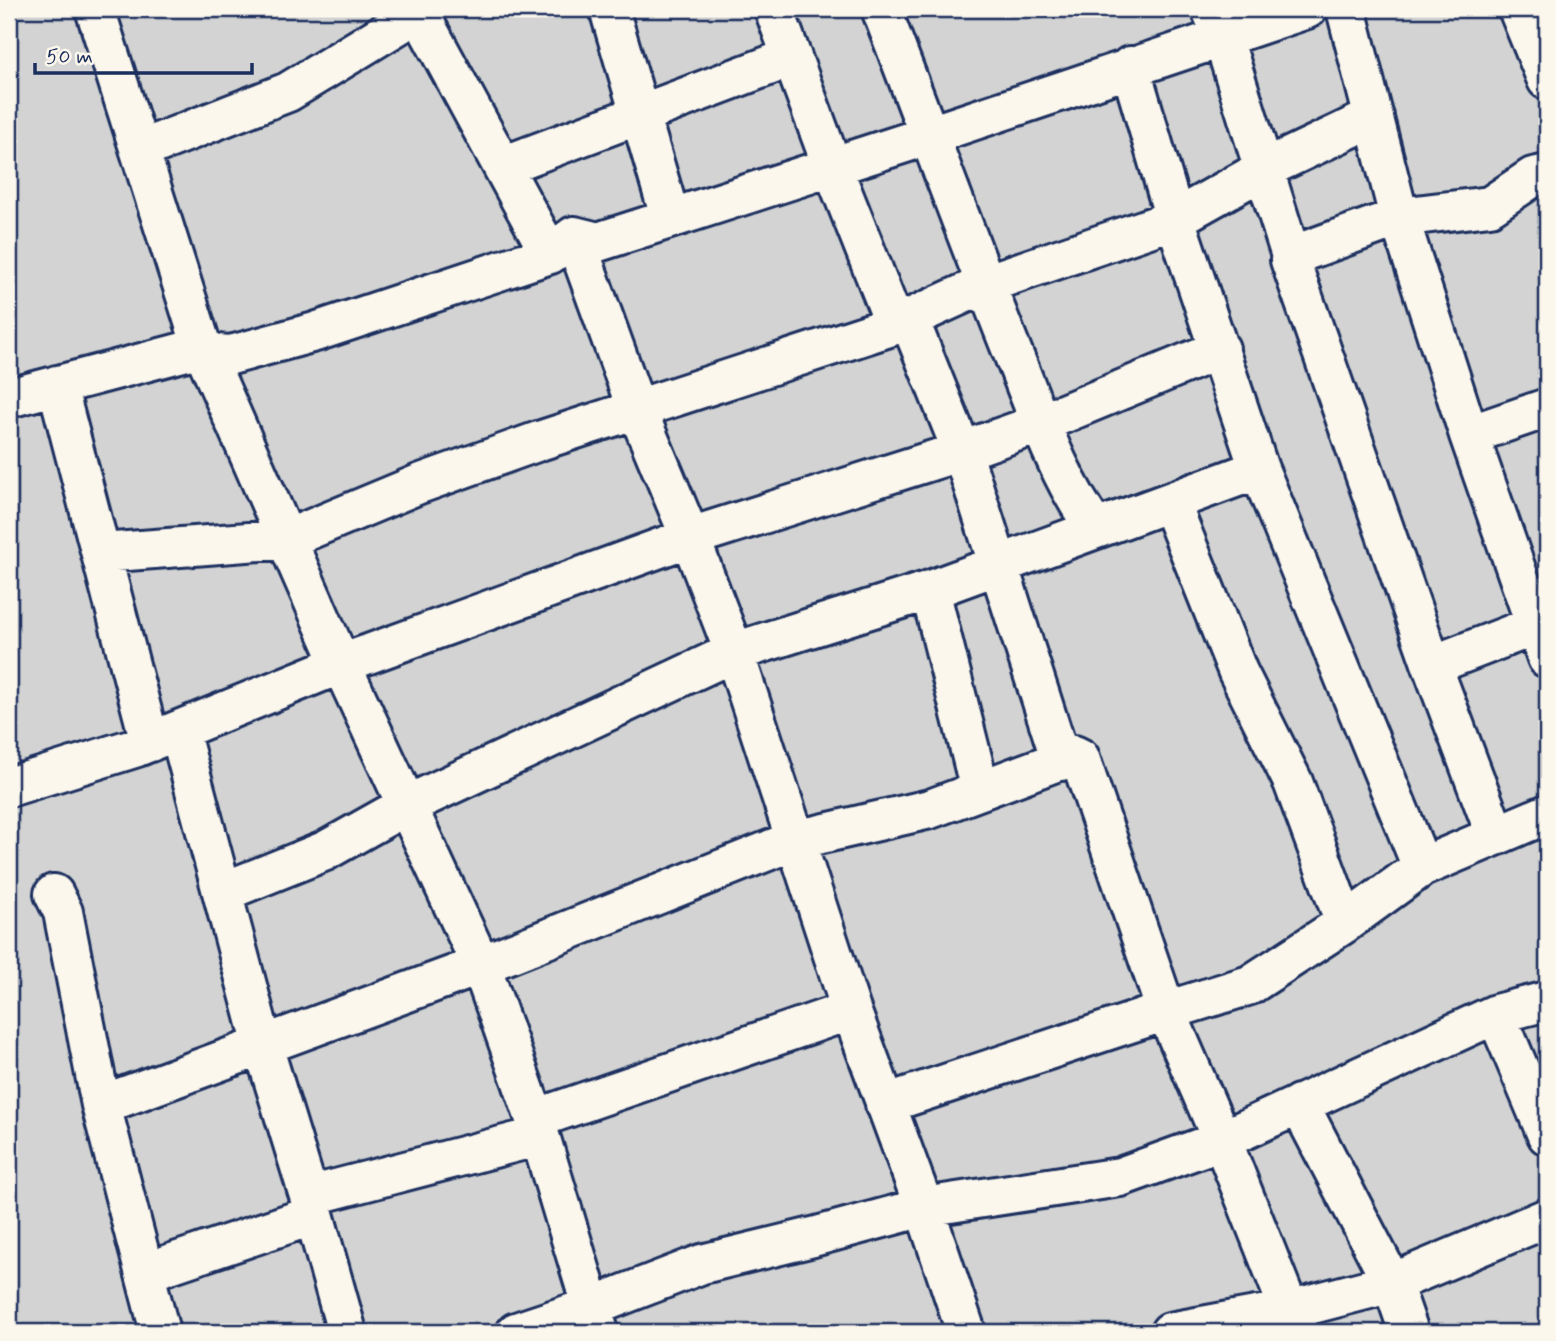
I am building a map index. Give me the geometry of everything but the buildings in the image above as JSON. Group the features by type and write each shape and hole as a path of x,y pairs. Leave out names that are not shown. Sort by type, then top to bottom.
{"street":[{"path":"96,9 202,347 405,806 481,965 538,1127 595,1319"},
{"path":"609,9 670,217"},
{"path":"774,9 832,166 962,452 1061,761"},
{"path":"881,9 985,284 1041,423 1077,503 1096,529"},
{"path":"9,398 202,347 216,354 231,355 315,332 562,245 598,242 930,135 1130,66 1217,22 1307,9"},
{"path":"1346,9 1399,218 1469,435 1541,626 1433,665 1431,663"},
{"path":"1518,9 1547,80"},
{"path":"140,150 288,92 418,10 502,166 562,245 637,410 690,537 734,652 851,1010 924,1207 965,1332"},
{"path":"1217,22 1291,256 1290,260 1431,663 1496,836"},
{"path":"502,166 792,57"},
{"path":"1130,66 1175,219 1259,469 1422,867"},
{"path":"101,553 287,540 419,484 539,441 902,322 985,284 1175,219 1264,169 1374,117"},
{"path":"1291,256 1399,218 1490,206 1533,177 1547,174"},
{"path":"9,787 164,736 341,664 690,537 962,452 1041,423 1220,349"},
{"path":"57,385 101,553 164,736 223,892 263,1046 347,1332"},
{"path":"1469,435 1547,408"},
{"path":"223,892 325,852 405,806 734,652 930,590 1259,469"},
{"path":"1170,502 1238,672 1293,782 1345,923"},
{"path":"930,590 980,790"},
{"path":"101,1105 481,965 796,840 930,808 1074,755 1080,758 1166,1011 1222,1140 1294,1321"},
{"path":"885,1104 1250,985 1345,923 1422,867 1547,814"},
{"path":"54,894 63,912 101,1105 160,1332"},
{"path":"516,1332 595,1319 702,1264 924,1207 1120,1177 1222,1140 1496,1014 1547,1001"},
{"path":"146,1272 312,1206 538,1127 851,1010"},
{"path":"1496,1014 1547,1135"},
{"path":"1299,1104 1392,1283 1409,1332"},
{"path":"1170,1332 1294,1321 1547,1218"}],"shaded area":[{"path":"9,9 1547,9 1547,1332 9,1332"}]}
